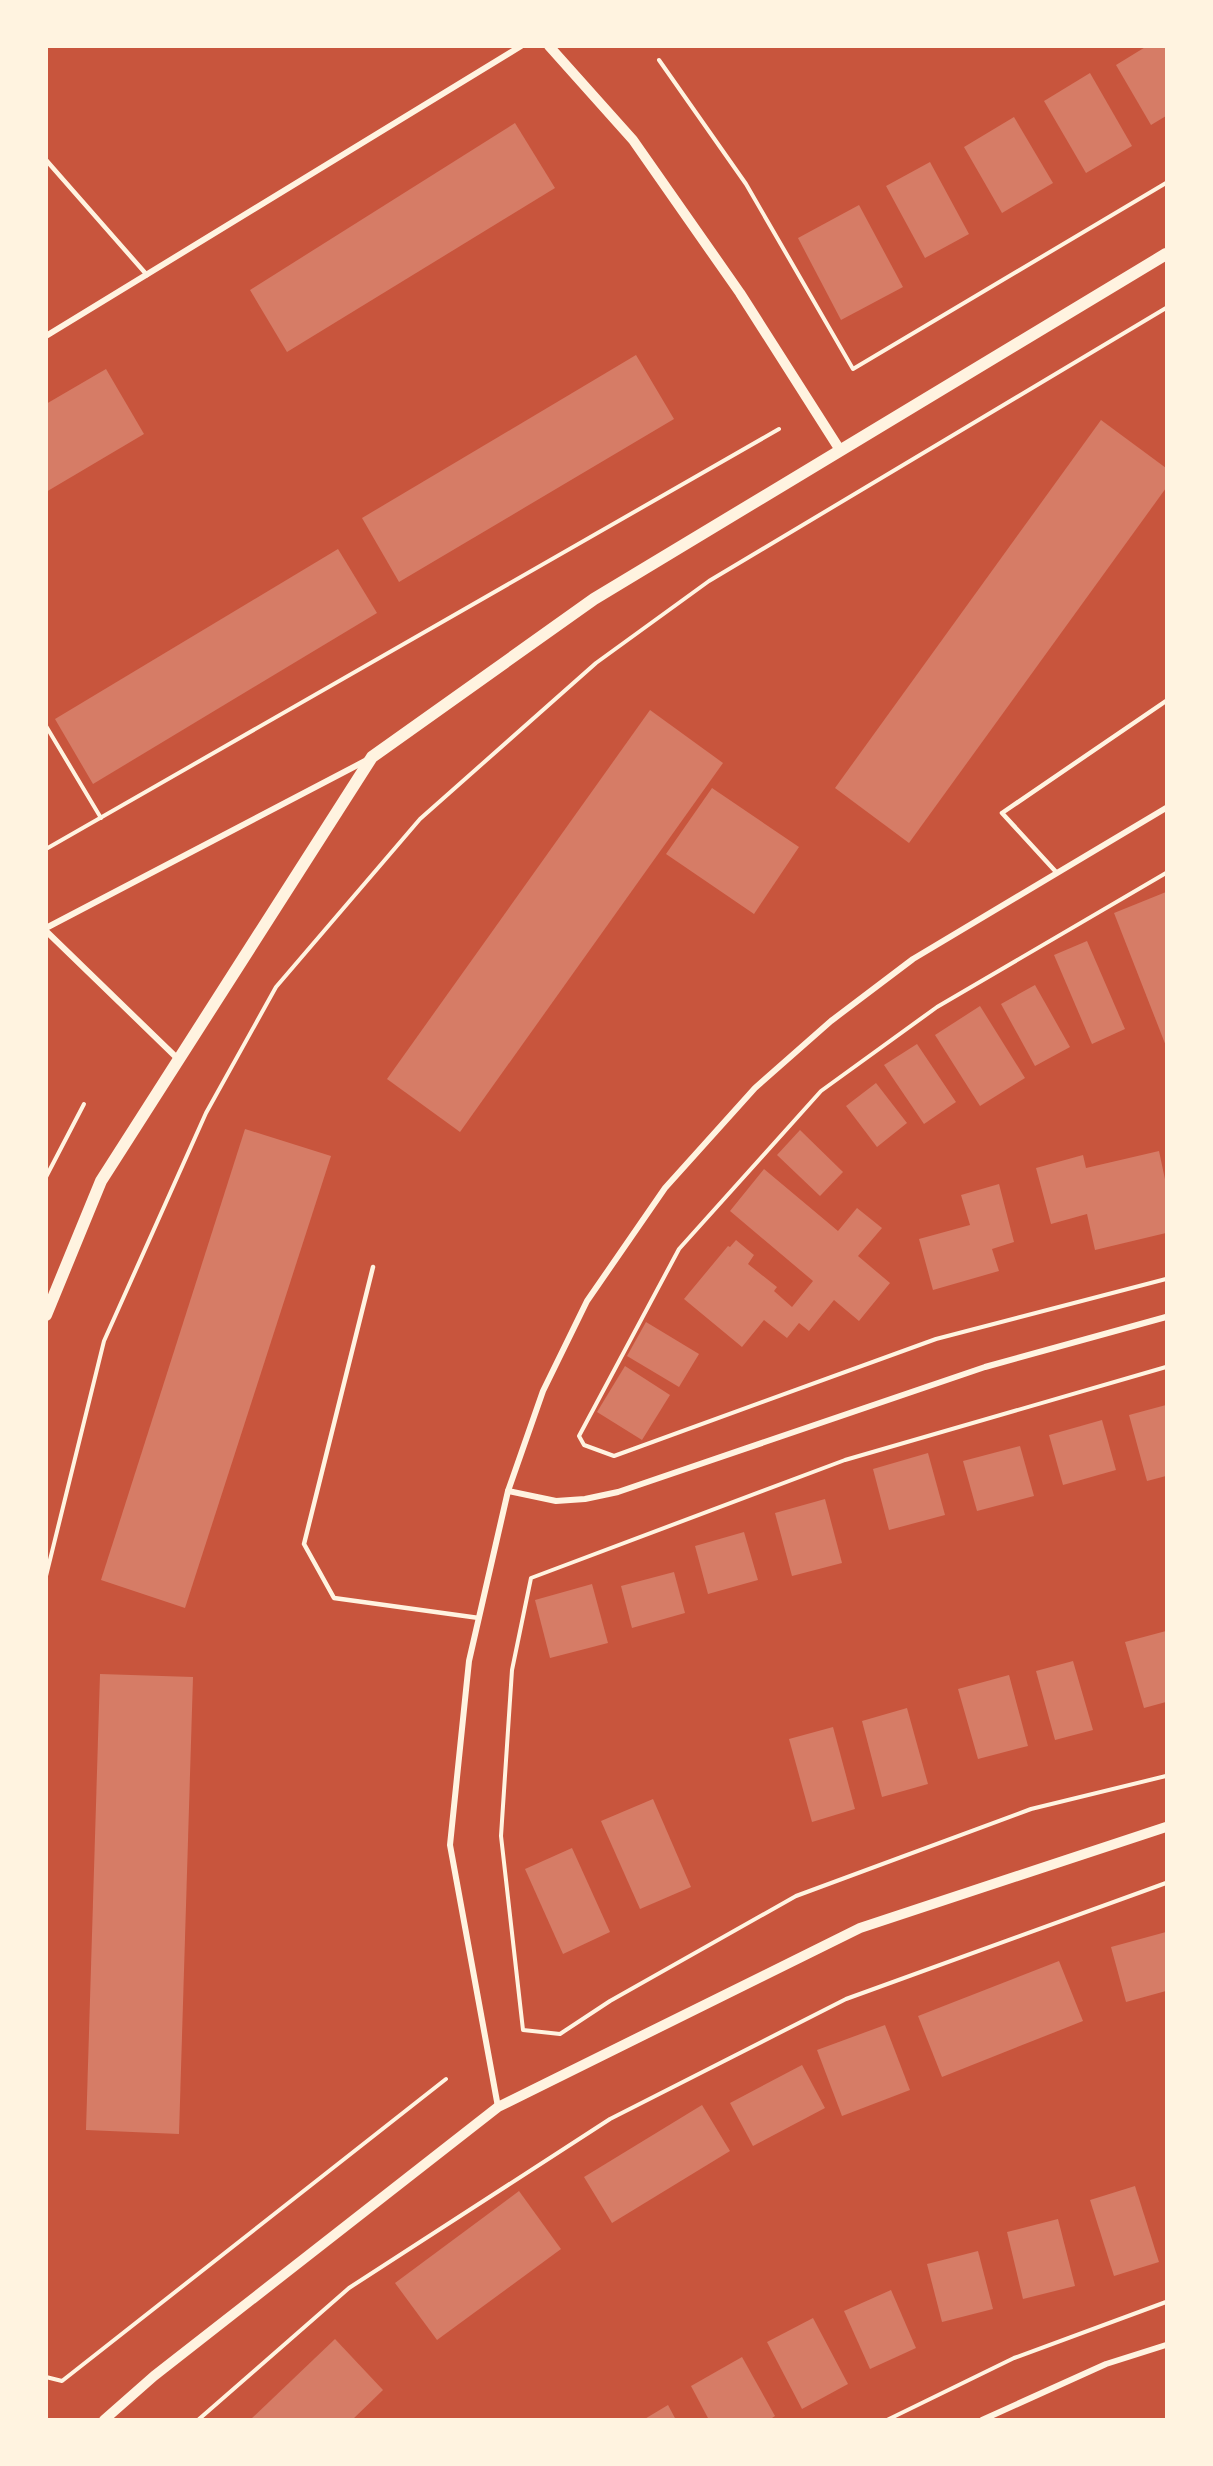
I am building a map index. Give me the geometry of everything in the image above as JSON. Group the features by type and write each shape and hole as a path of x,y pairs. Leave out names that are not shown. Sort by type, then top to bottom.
{"main road":[{"path":"46,1315 101,1181 177,1058 372,757 594,599 1167,254"}],"street":[{"path":"46,336 521,46"},
{"path":"549,46 633,140 746,302 840,450"},
{"path":"177,1058 46,929 372,757"},
{"path":"498,2107 450,1845 469,1661 508,1491 543,1390 587,1301 665,1188 755,1088 831,1021 913,959 1167,808"},
{"path":"508,1491 556,1501 585,1499 618,1492 985,1367 1167,1317"},
{"path":"104,2420 154,2376 498,2107 860,1928 1167,1827"},
{"path":"982,2420 1106,2364 1167,2346"}],"lane":[{"path":"46,160 147,275"},
{"path":"1058,873 1002,813 1167,701"},
{"path":"373,1267 303,1544 334,1599 479,1618"}],"path":[{"path":"659,60 746,184 854,369 1167,183"},
{"path":"46,1576 104,1341 206,1113 276,987 420,819 596,663 709,581 1167,308"},
{"path":"46,849 779,429"},
{"path":"46,726 101,818"},
{"path":"1167,873 937,1006 821,1090 679,1249 579,1436 585,1445 614,1456 936,1339 1167,1280"},
{"path":"46,1177 84,1104"},
{"path":"1167,1367 845,1460 531,1578 512,1670 501,1836 523,2030 560,2034 610,2001 796,1896 1030,1809 1167,1776"},
{"path":"198,2420 349,2288 610,2119 846,1999 1167,1883"},
{"path":"46,2377 62,2381 446,2079"},
{"path":"887,2420 1014,2358 1167,2302"}],"building":[{"path":"1147,46 1166,46 1166,116 1151,125 1116,65"},
{"path":"1090,73 1132,146 1086,173 1044,101"},
{"path":"1014,117 1053,183 1002,213 964,147"},
{"path":"515,123 555,188 287,352 250,290"},
{"path":"930,162 969,234 925,258 886,186"},
{"path":"859,205 903,287 841,320 798,238"},
{"path":"636,355 674,419 399,582 362,518"},
{"path":"106,369 144,434 46,492 46,404"},
{"path":"1101,420 1166,468 1166,488 909,843 835,788"},
{"path":"338,549 377,613 93,784 55,719"},
{"path":"650,710 723,763 460,1132 387,1079"},
{"path":"712,788 799,847 754,914 666,854"},
{"path":"1166,892 1166,1046 1114,913"},
{"path":"1087,941 1125,1029 1092,1044 1054,955"},
{"path":"1035,985 1070,1047 1035,1066 1001,1004"},
{"path":"980,1006 1025,1078 980,1106 935,1035"},
{"path":"917,1044 956,1102 924,1124 884,1065"},
{"path":"876,1083 907,1123 877,1147 846,1106"},
{"path":"245,1129 331,1156 185,1608 101,1580"},
{"path":"800,1130 843,1172 820,1196 777,1155"},
{"path":"1159,1151 1166,1184 1166,1233 1095,1250 1087,1214 1051,1224 1036,1168 1083,1155 1086,1168"},
{"path":"764,1169 838,1231 857,1208 882,1228 858,1256 890,1283 859,1321 834,1300 809,1331 799,1323 787,1338 764,1320 742,1347 684,1299 728,1246 730,1247 736,1240 754,1255 748,1264 777,1287 774,1291 792,1307 813,1281 730,1211"},
{"path":"999,1184 1014,1242 992,1249 999,1271 933,1290 919,1239 970,1225 961,1195"},
{"path":"646,1322 699,1354 679,1387 627,1356"},
{"path":"625,1366 670,1395 642,1440 597,1412"},
{"path":"1166,1405 1166,1476 1147,1481 1129,1415"},
{"path":"1102,1420 1116,1470 1063,1485 1049,1435"},
{"path":"1020,1446 1034,1496 977,1511 963,1461"},
{"path":"928,1453 945,1515 889,1530 873,1469"},
{"path":"825,1499 842,1563 792,1576 775,1513"},
{"path":"744,1532 758,1580 708,1594 695,1546"},
{"path":"674,1572 685,1613 632,1628 621,1586"},
{"path":"592,1584 608,1643 550,1658 535,1600"},
{"path":"1166,1631 1166,1702 1144,1708 1125,1642"},
{"path":"1073,1661 1093,1730 1055,1740 1036,1671"},
{"path":"100,1674 193,1677 179,2134 86,2130"},
{"path":"1009,1675 1028,1746 978,1759 958,1689"},
{"path":"907,1708 928,1784 882,1797 862,1721"},
{"path":"833,1727 855,1809 812,1822 789,1739"},
{"path":"653,1799 691,1887 640,1909 601,1821"},
{"path":"572,1848 610,1932 563,1954 525,1869"},
{"path":"1166,1932 1166,1991 1126,2002 1111,1947"},
{"path":"1059,1961 1083,2021 942,2077 918,2016"},
{"path":"885,2025 910,2090 842,2116 817,2050"},
{"path":"802,2065 825,2108 753,2146 730,2103"},
{"path":"702,2105 730,2151 612,2223 584,2177"},
{"path":"1135,2186 1159,2262 1114,2276 1090,2200"},
{"path":"519,2191 561,2249 437,2340 395,2283"},
{"path":"1058,2219 1075,2286 1023,2299 1007,2232"},
{"path":"978,2251 993,2309 942,2322 927,2264"},
{"path":"891,2290 916,2348 870,2369 844,2311"},
{"path":"813,2318 848,2384 802,2409 767,2342"},
{"path":"335,2339 383,2390 352,2420 250,2420"},
{"path":"742,2357 775,2416 769,2420 709,2420 691,2386"},
{"path":"668,2405 676,2420 643,2420"}]}
